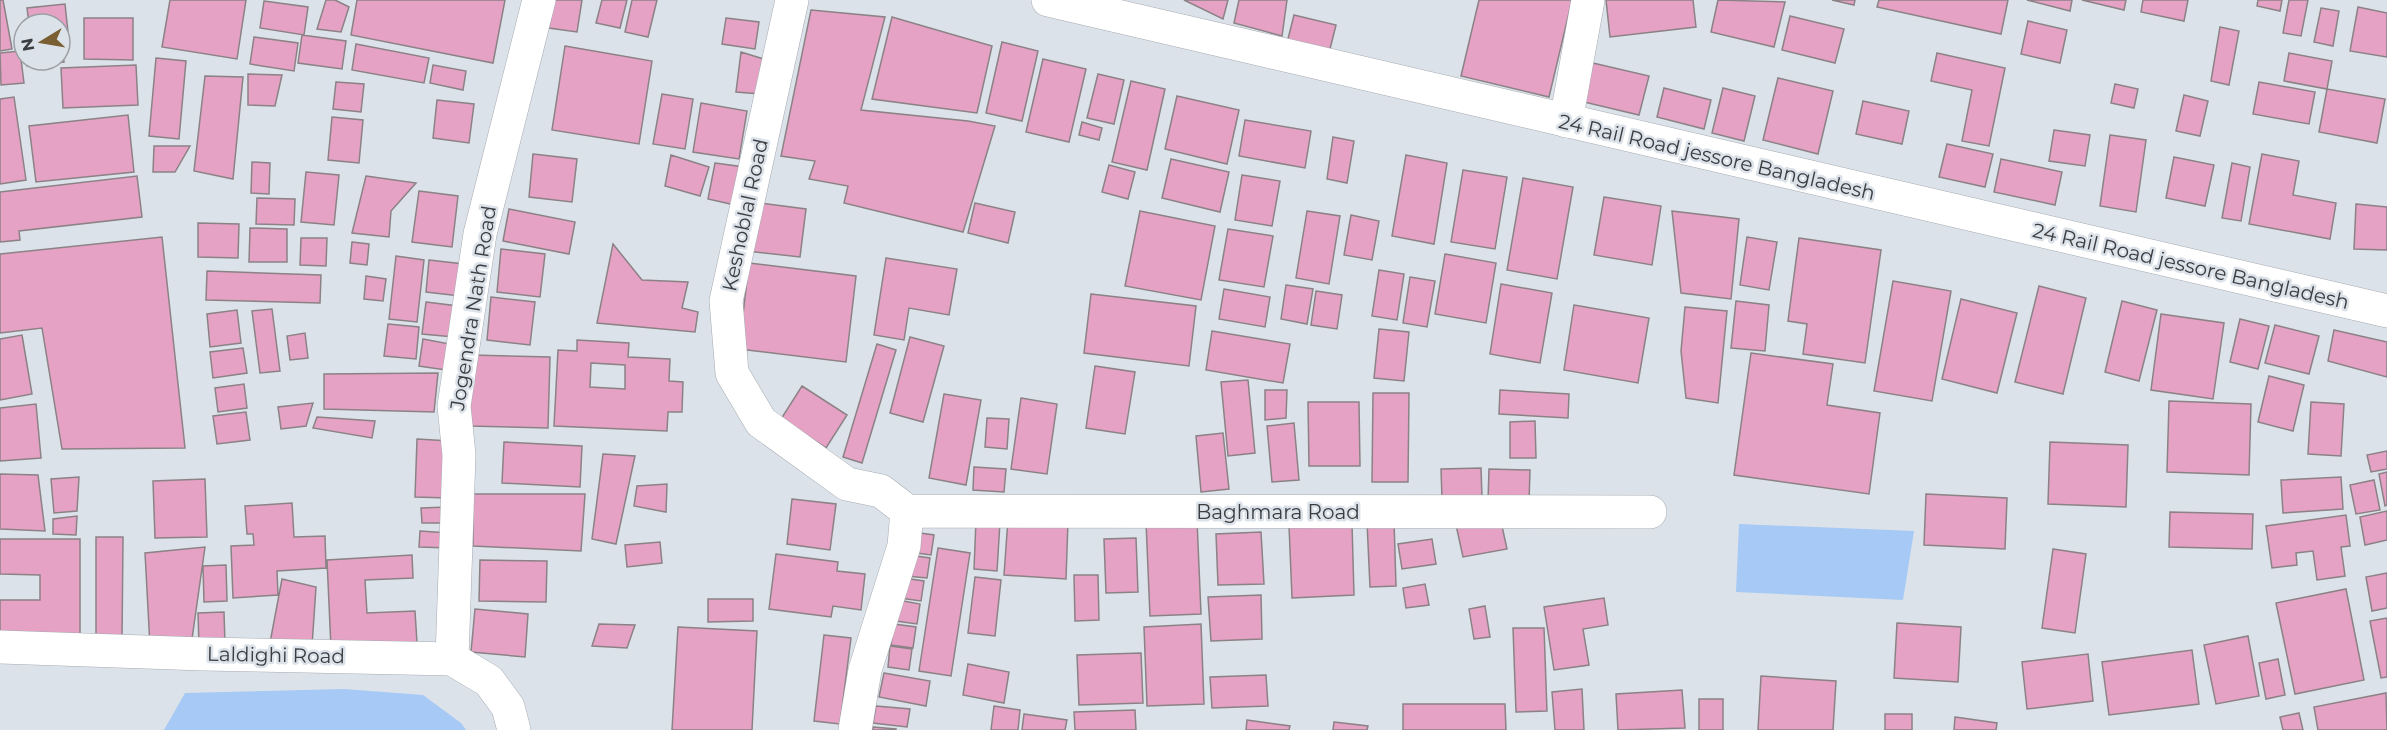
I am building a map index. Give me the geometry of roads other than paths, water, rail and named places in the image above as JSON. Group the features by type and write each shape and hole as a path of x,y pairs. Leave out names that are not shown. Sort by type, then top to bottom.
{"street":[{"name":"Jogendra Nath Road","path":"452,658 459,455 454,406 480,234 539,0"},
{"name":"Keshoblal Road","path":"792,0 726,301 732,373 761,423 847,484 881,491 907,511"},
{"name":"24 Rail Road jessore Bangladesh","path":"1048,0 1104,6 1566,121 2387,311"},
{"path":"1566,121 1588,0"},
{"path":"855,730 865,670 904,546 907,511"},
{"name":"Baghmara Road","path":"907,511 1650,512"},
{"name":"Laldighi Road","path":"0,647 203,654 452,658"},
{"path":"452,658 489,681 508,706 514,730"}],"water":[{"path":"1739,524 1914,531 1903,600 1736,592"},
{"path":"344,689 423,695 461,723 466,730 164,730 185,693"}]}
